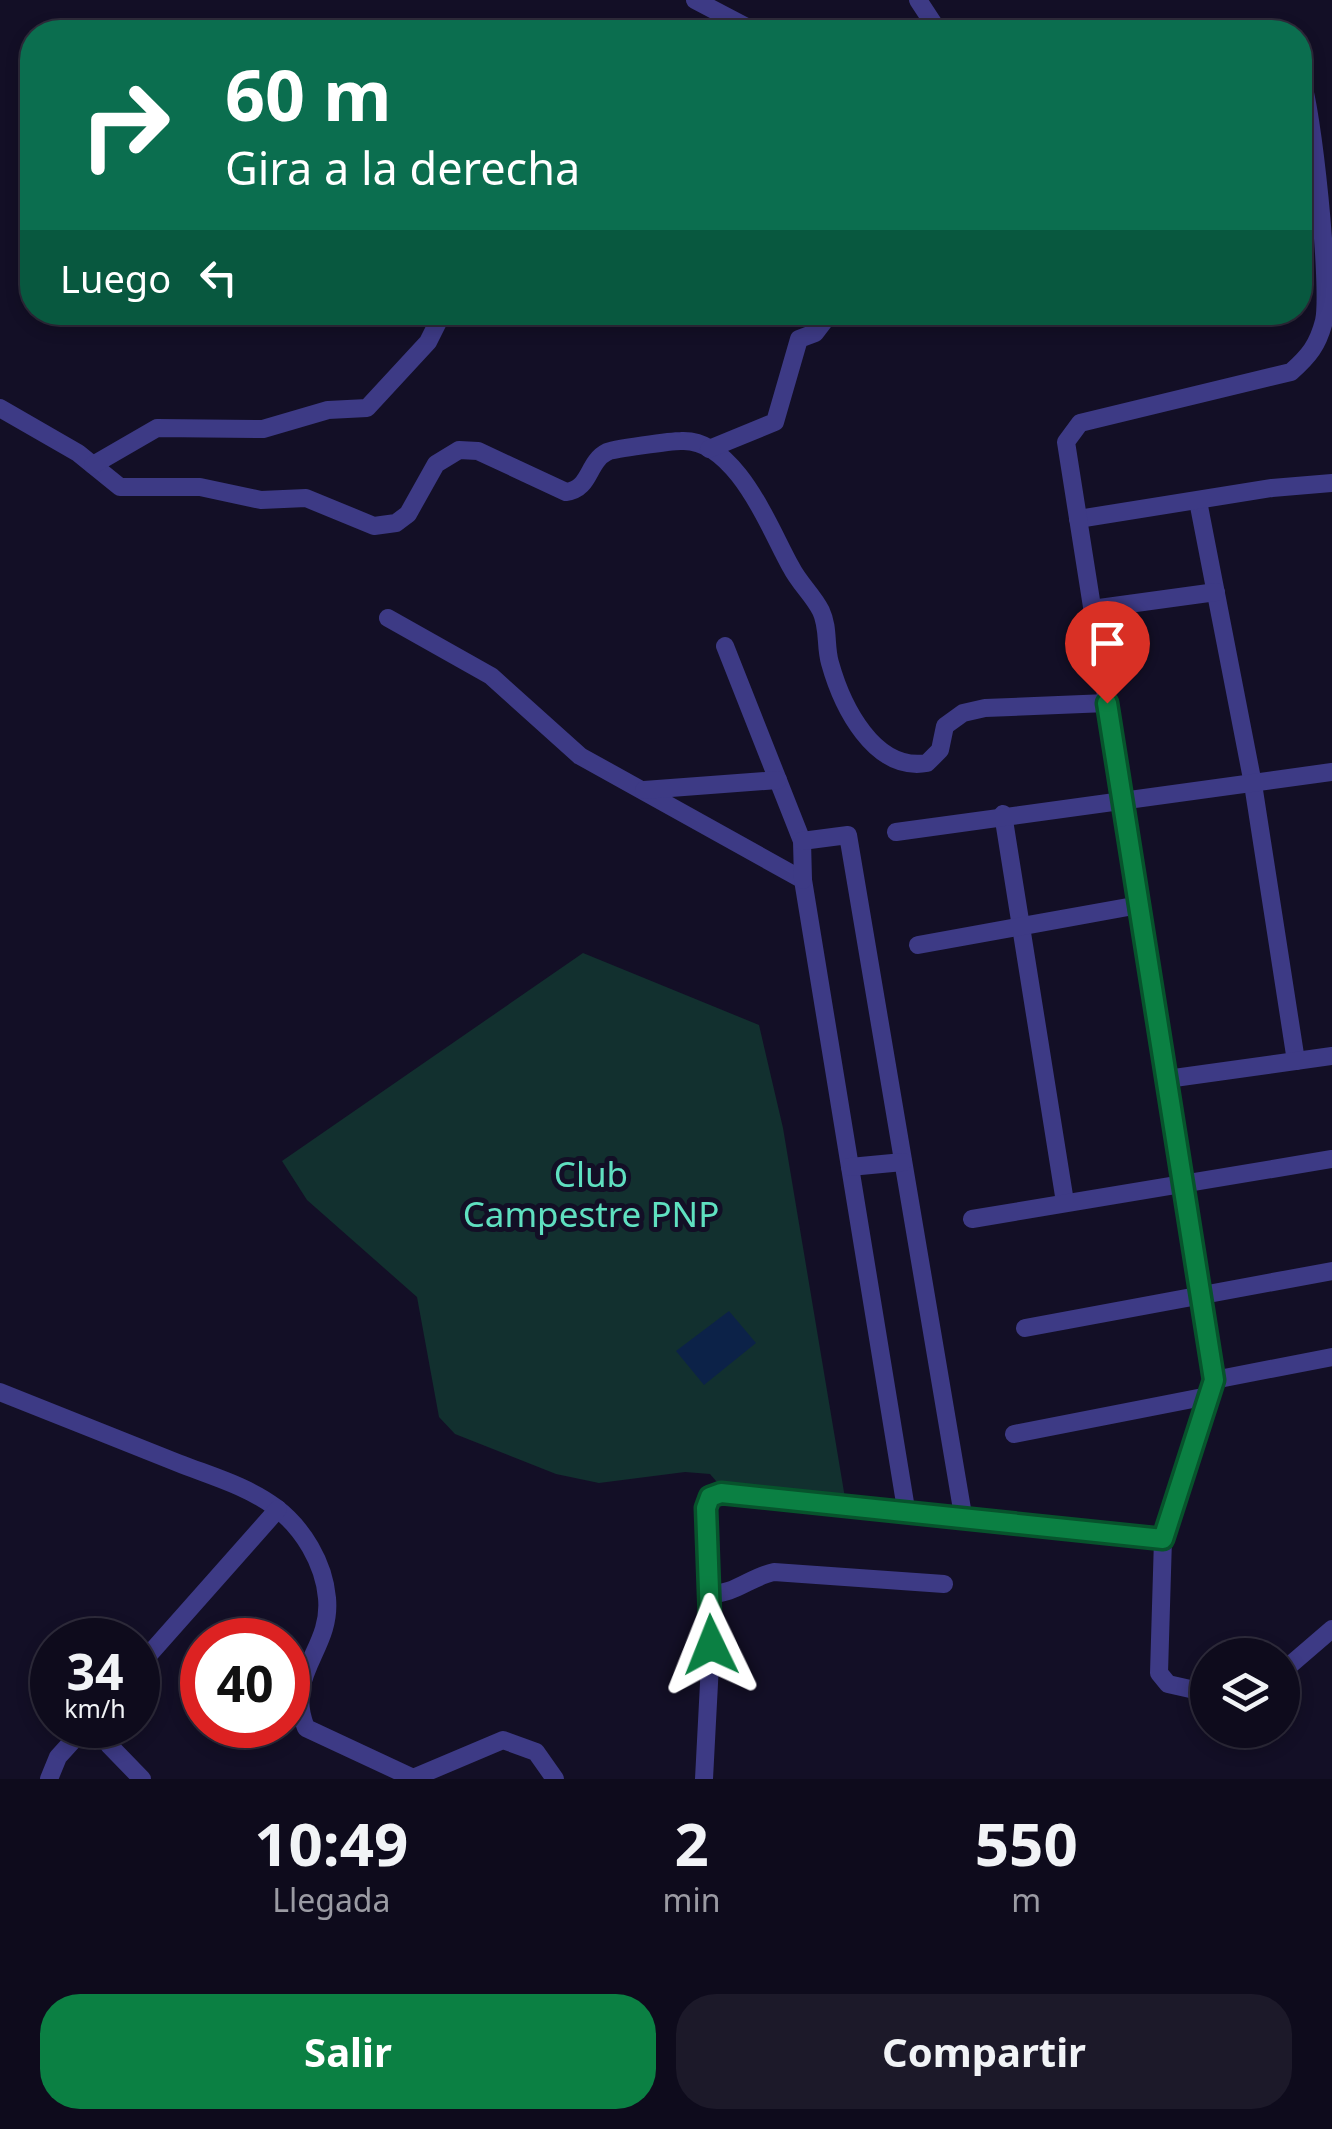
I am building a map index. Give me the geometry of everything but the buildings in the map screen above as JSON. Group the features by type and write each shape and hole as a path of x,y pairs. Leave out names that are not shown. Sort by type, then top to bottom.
{"street":[{"path":"696,0 734,20"},
{"path":"1190,1689 1168,1684 1159,1673 1163,1539 1211,1388 1201,1294 1066,442 1080,424 1291,372 1314,352 1328,316 1325,213 1312,130"},
{"path":"93,465 157,428 263,429 328,410 367,408 428,342 436,325"},
{"path":"709,449 775,422 799,339 820,325"},
{"path":"0,408 93,465 120,487 180,485 261,500 306,498 382,527 408,514 436,464 459,450 478,451 566,492 583,485 597,459 610,450 682,440 709,449 750,492 825,620 834,676 869,741 884,754 904,762 927,763 940,750 942,732 950,721 974,710 1107,703"},
{"path":"1078,520 1272,488 1332,483"},
{"path":"1198,501 1253,784 1296,1061"},
{"path":"1092,609 1216,592"},
{"path":"388,618 490,676 580,756 803,880"},
{"path":"725,646 802,840 803,880 907,1515"},
{"path":"896,832 1003,814 1332,772"},
{"path":"641,790 778,780"},
{"path":"1003,814 1065,1202"},
{"path":"802,840 848,836 964,1521"},
{"path":"918,945 1139,906"},
{"path":"1167,1079 1332,1056"},
{"path":"972,1219 1332,1159"},
{"path":"850,1167 903,1162"},
{"path":"1025,1328 1332,1271"},
{"path":"1014,1434 1332,1357"},
{"path":"0,1392 253,1492 278,1509 310,1546 328,1600 324,1633 300,1678 297,1706 306,1728 413,1778 503,1740 536,1752 549,1764 555,1779"},
{"path":"704,1779 710,1497 721,1493 1163,1539"},
{"path":"160,1643 278,1509"},
{"path":"709,1594 726,1594 759,1575 774,1572 944,1584"},
{"path":"1300,1656 1332,1628"},
{"path":"49,1779 66,1748"},
{"path":"111,1748 142,1779"}],"green space":[{"name":"Club Campestre PNP","path":"583,953 759,1025 783,1128 845,1498 722,1488 710,1474 685,1472 599,1483 556,1474 455,1434 439,1417 417,1297 307,1200 282,1161"}],"water":[{"path":"729,1311 756,1343 704,1385 676,1351"}],"route":[{"path":"711,1645 706,1508 710,1497 721,1493 1163,1539 1214,1380 1107,703"}]}
